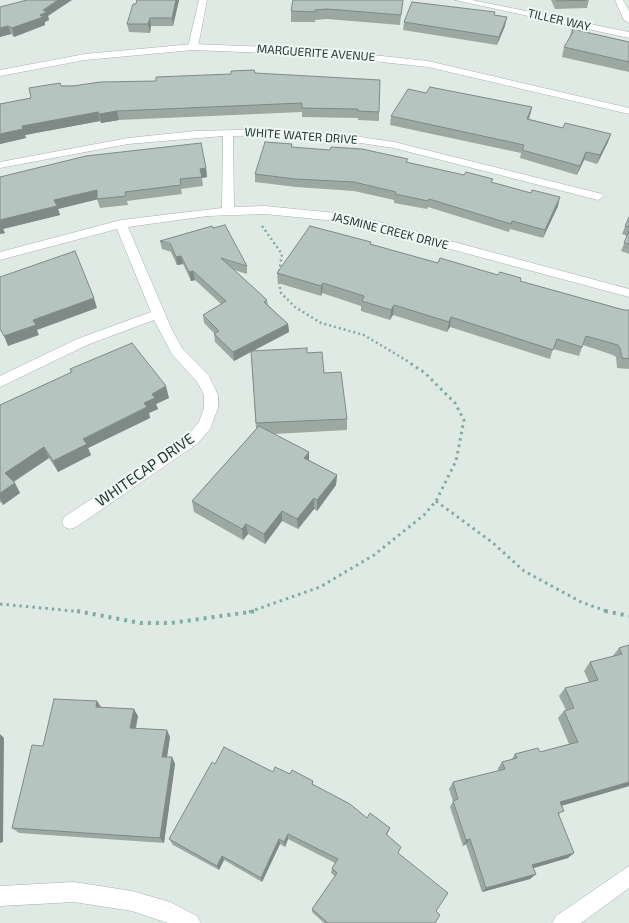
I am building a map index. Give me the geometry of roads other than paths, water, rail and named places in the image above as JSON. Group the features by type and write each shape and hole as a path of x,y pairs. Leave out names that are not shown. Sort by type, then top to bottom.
{"street":[{"path":"193,47 202,0"},
{"name":"TILLER WAY","path":"459,0 629,35"},
{"path":"619,0 629,20"},
{"name":"MARGUERITE AVENUE","path":"0,73 84,57 193,47 317,52 391,59 464,72 629,111"},
{"path":"228,133 228,210"},
{"name":"WHITE WATER DRIVE","path":"0,165 60,152 128,141 228,133 324,135 394,145 598,196"},
{"name":"JASMINE CREEK DRIVE","path":"0,256 40,243 121,224 186,213 259,210 327,215 372,224 629,293"},
{"name":"WHITECAP DRIVE","path":"70,522 192,440 205,425 211,408 211,395 204,380 177,351 158,314 121,224"},
{"path":"0,382 82,342 158,314"},
{"path":"563,923 629,876"},
{"path":"0,896 74,892 132,901 170,913 190,923"}]}
